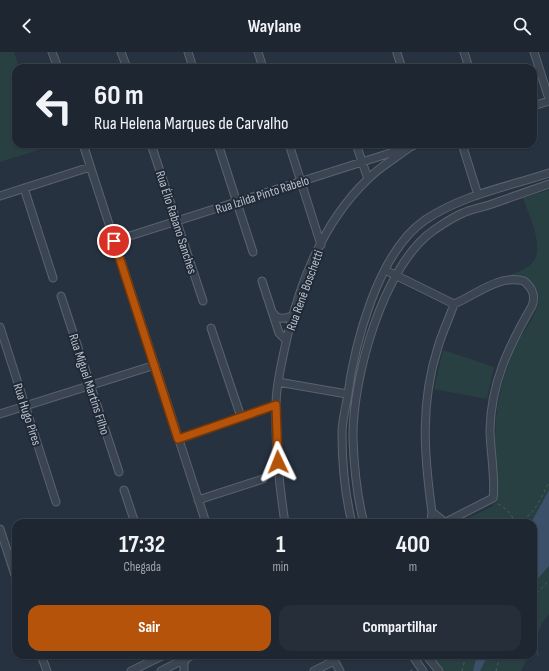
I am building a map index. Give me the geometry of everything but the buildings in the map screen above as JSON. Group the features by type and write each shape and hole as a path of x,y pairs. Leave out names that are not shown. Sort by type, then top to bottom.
{"street":[{"path":"52,52 56,64"},
{"path":"121,52 125,64"},
{"path":"188,52 192,64"},
{"path":"258,52 262,64"},
{"path":"464,52 468,64"},
{"path":"534,52 549,100 537,104"},
{"path":"397,53 401,64"},
{"path":"84,148 205,519"},
{"name":"Rua Élio Rabano Sanches","path":"152,148 203,300"},
{"path":"219,148 252,252"},
{"path":"290,148 321,245"},
{"path":"357,148 368,179"},
{"name":"Rua Izilda Pinto Rabelo","path":"114,241 405,148"},
{"name":"Rua Renê Boschetti","path":"283,519 278,477 276,405 278,382 292,316 314,257 331,226 350,198 368,179 410,148"},
{"path":"463,148 478,195"},
{"path":"0,196 90,166"},
{"path":"351,519 348,505 342,432 347,394 351,366 373,295 385,270 406,240 424,221 462,200 549,173"},
{"path":"363,519 360,510 353,438 359,382 370,336 389,289 421,241 434,230 463,212 549,184"},
{"path":"24,188 54,278"},
{"path":"313,217 317,224 321,227 327,228 331,226"},
{"path":"385,270 454,304"},
{"path":"431,519 432,512 424,433 428,386 438,347 454,304 496,282 507,279 524,281 533,291 534,296 532,306 502,363 495,390 490,429 494,494 490,500 445,519"},
{"path":"262,281 279,333 286,340"},
{"path":"378,284 389,289"},
{"path":"373,295 384,300"},
{"name":"Rua Miguel Martins Filho","path":"61,296 119,472"},
{"path":"272,311 276,317 282,319 292,316"},
{"name":"Rua Hugo Pires","path":"0,327 56,502"},
{"path":"211,328 241,417"},
{"path":"0,414 154,365"},
{"path":"278,382 347,394"},
{"path":"178,439 276,405"},
{"path":"198,500 263,479"},
{"path":"124,490 134,519"},
{"path":"432,512 442,519"},
{"path":"0,529 12,566"},
{"path":"42,659 47,671"},
{"path":"131,671 156,659"},
{"path":"165,670 186,659"},
{"path":"184,671 184,663 186,659"},
{"path":"314,671 331,659"},
{"path":"333,659 340,671"},
{"path":"415,659 423,671"},
{"path":"429,659 438,671"}],"path":[{"path":"524,519 531,515 549,483"},
{"path":"490,500 504,508 514,519"},
{"path":"537,594 549,580"},
{"path":"462,671 465,659"},
{"path":"496,671 498,663 501,659"}],"green space":[{"path":"0,52 14,52 18,64 12,64 12,148 44,148 0,162"},
{"path":"549,190 549,614 542,623 537,636 537,519 467,519 493,506 497,501 495,443 497,407 506,371 513,351 533,317 538,303 537,291 530,282 521,277 504,277 526,268 536,257 537,241 523,198"},
{"path":"443,350 494,367 487,399 434,389"},
{"path":"537,647 540,657 537,655"},
{"path":"433,659 527,659 521,671 443,671"}],"water":[{"path":"549,490 549,566 537,580 537,519 533,519"},
{"path":"476,659 486,659 480,671 473,671"}],"route":[{"path":"114,241 178,439 276,405 278,462"}]}
